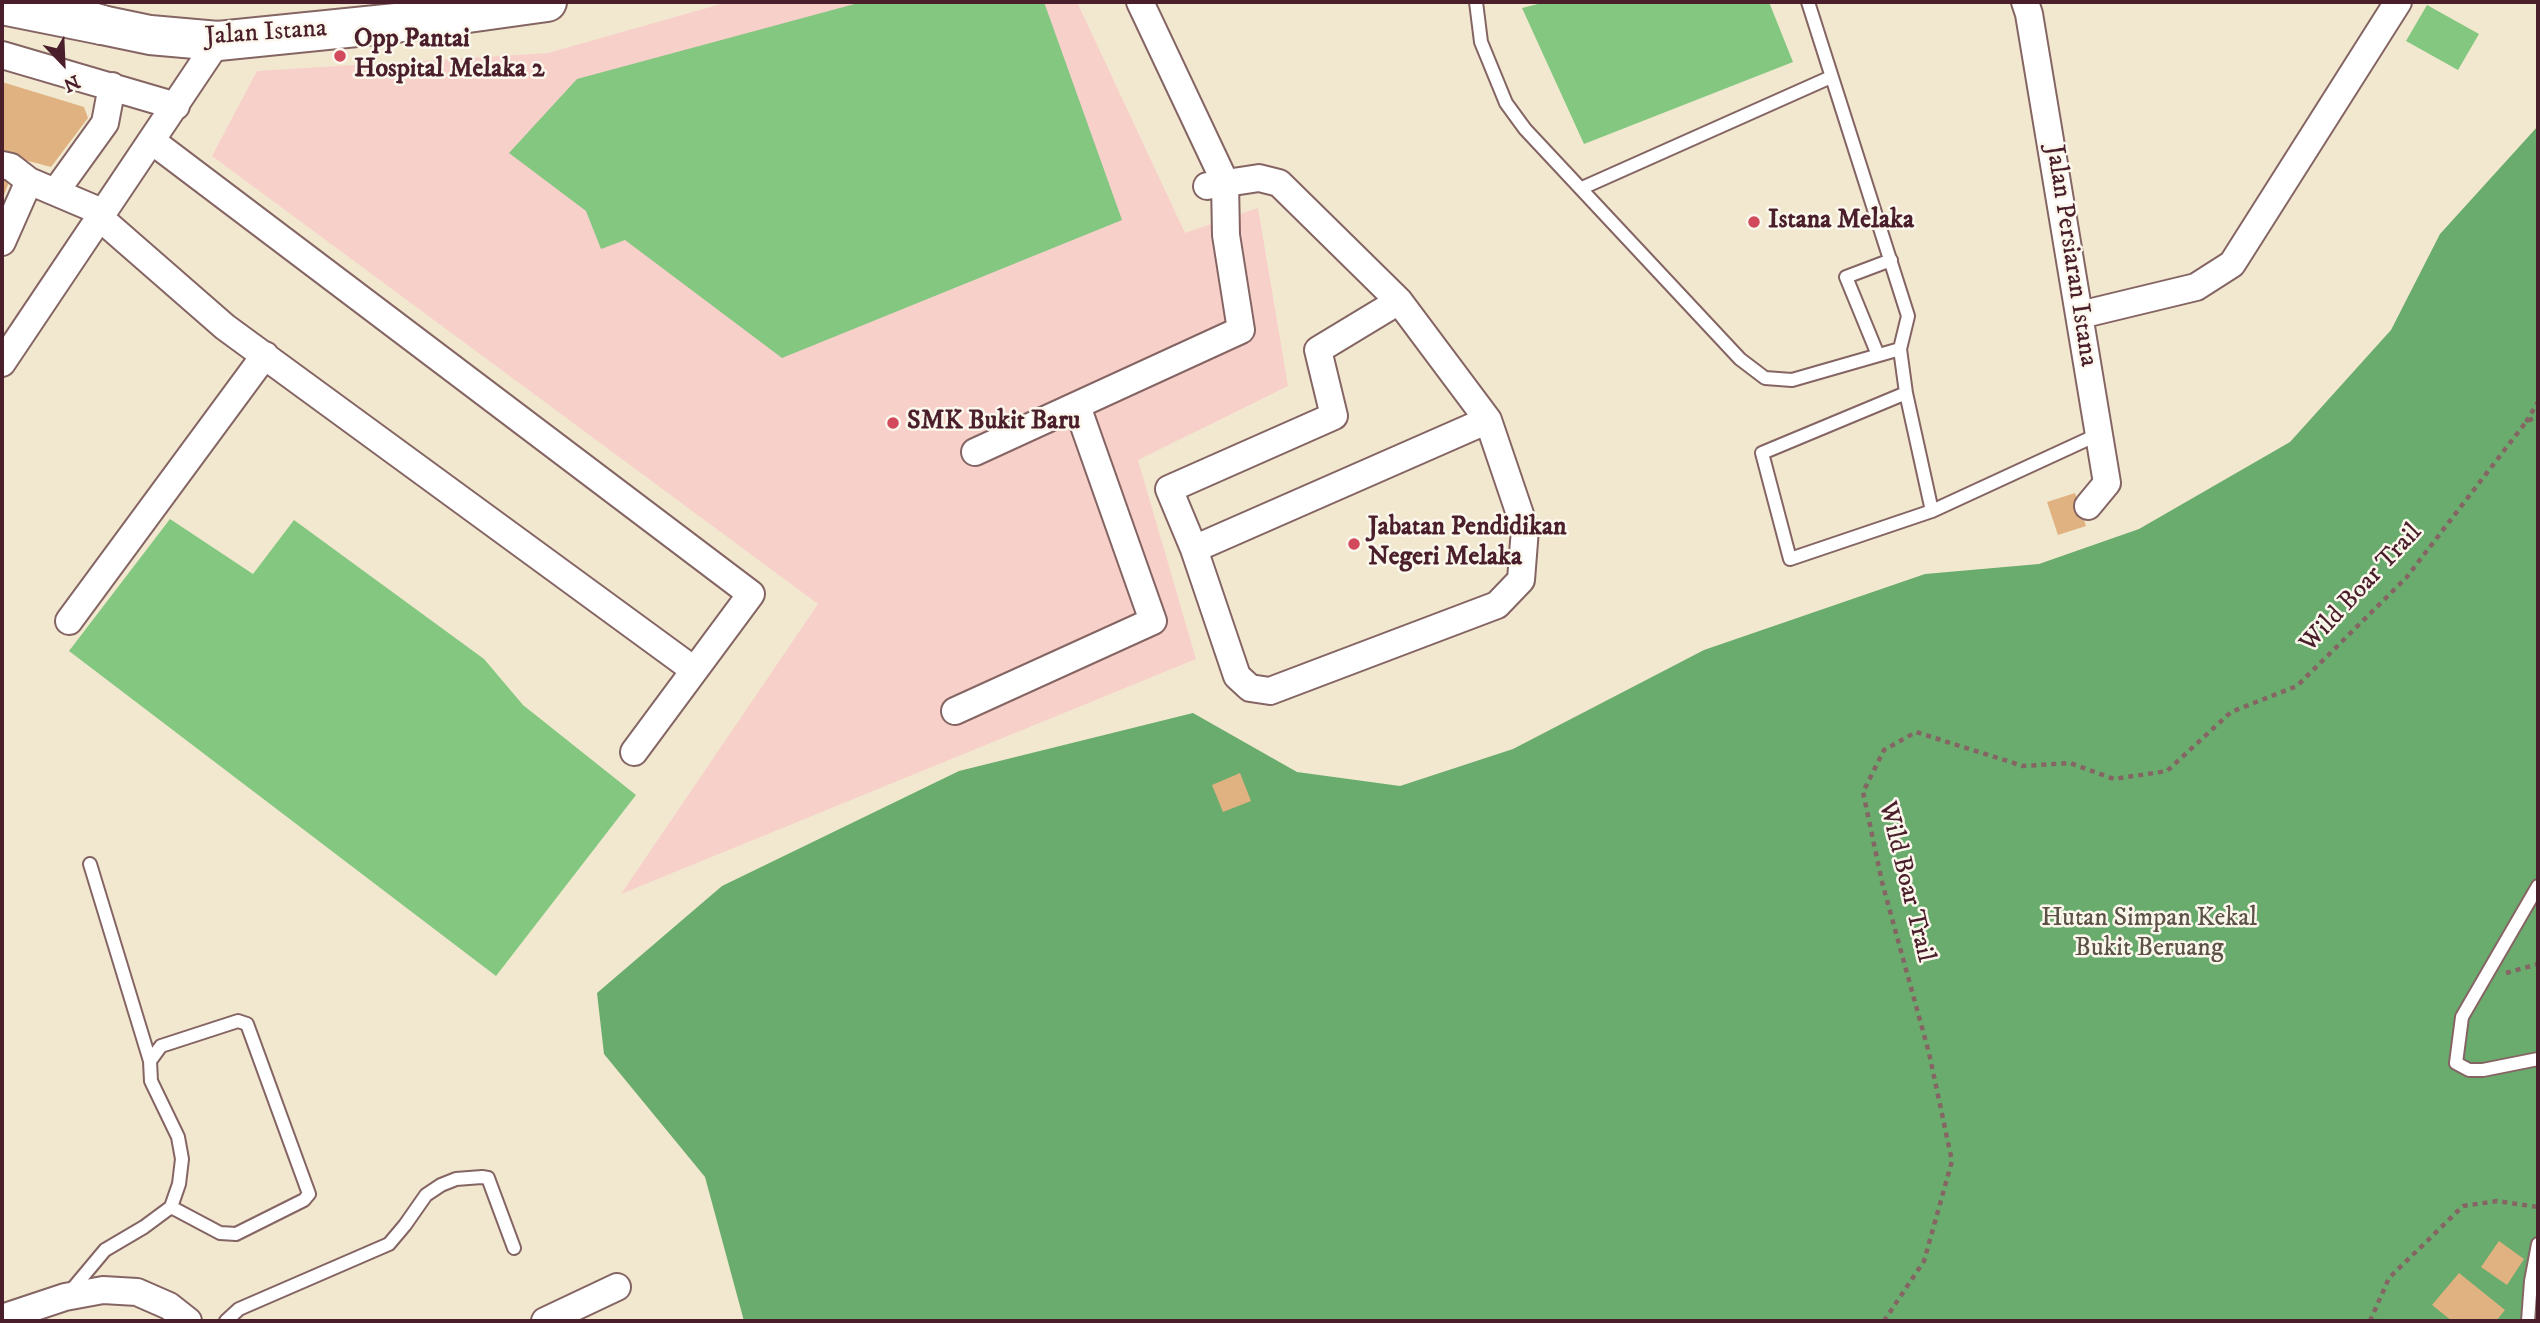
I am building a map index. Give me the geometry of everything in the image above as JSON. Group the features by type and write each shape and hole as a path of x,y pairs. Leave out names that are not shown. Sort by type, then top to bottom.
{"main road":[{"name":"Jalan Istana","path":"31,2 102,25 150,35 218,41 396,23 547,2"},
{"path":"2,5 102,25"}],"street":[{"path":"1121,2 1133,18 1216,184"},
{"path":"975,452 1241,330 1224,209 1140,2"},
{"name":"Jalan Persiaran Istana","path":"2025,2 2107,482 2088,506"},
{"path":"2080,315 2196,287 2232,264 2398,2"},
{"path":"2,363 218,41"},
{"path":"2,55 176,106"},
{"path":"56,191 105,122 112,86"},
{"path":"152,141 751,594 634,752"},
{"path":"2,165 11,167 29,181 56,191 101,215 225,327 694,670"},
{"path":"1216,184 1259,178 1279,183 1399,301 1488,421 1525,529 1521,580 1497,605 1270,691 1250,688 1237,676 1194,549 1169,489 1335,416 1318,350 1399,301"},
{"path":"2,242 29,181"},
{"path":"69,621 265,355"},
{"path":"955,711 1153,621 1077,405"},
{"path":"1194,549 1488,421"},
{"path":"545,1321 583,1312 617,1287"},
{"path":"2,1318 65,1297 103,1290 136,1292 169,1306 188,1321"}],"lane":[{"path":"1476,2 1481,42 1506,103 1525,129 1740,359 1765,378 1792,380 1900,349"},
{"path":"1808,2 1908,316 1900,349 1906,393 1932,511"},
{"path":"1582,188 1831,77"},
{"path":"1878,355 1846,277 1891,260"},
{"path":"1906,393 1762,453 1790,559 1932,511 2099,434"},
{"path":"65,1297 105,1250 144,1227 171,1206 179,1184 182,1159 178,1137 151,1081 149,1061 90,864"},
{"path":"2538,886 2462,1017 2456,1063 2469,1070 2483,1070 2538,1059"},
{"path":"149,1061 161,1046 238,1021 247,1024 309,1194 304,1200 236,1234 220,1233 171,1206"},
{"path":"226,1321 239,1309 389,1244 426,1195 456,1179 488,1178 514,1248"},
{"path":"2528,1321 2531,1280 2538,1244"}],"path":[{"path":"2526,422 2538,402"},
{"name":"Wild Boar Trail","path":"1884,1321 1924,1261 1952,1161 1929,1053 1882,882 1863,792 1884,750 1916,732 2023,765 2070,763 2113,779 2167,771 2231,712 2297,686 2406,578 2526,422 2538,416"},
{"path":"2485,978 2538,964"},
{"path":"2370,1321 2389,1278 2463,1206 2497,1201 2538,1207"}],"shaded area":[{"name":"SMK Bukit Baru","path":"728,2 1077,2 1185,233 1258,208 1288,386 1138,460 1196,659 621,894 818,604 212,156 257,71 548,53"}],"green space":[{"path":"862,2 1044,2 1122,220 782,358 625,240 601,249 586,211 509,153 577,79"},
{"path":"1546,2 1769,2 1793,62 1584,144 1522,8"},
{"path":"2427,5 2479,34 2458,70 2406,41"},
{"name":"Hutan Simpan Kekal Bukit Beruang","path":"2538,126 2538,1321 744,1321 705,1177 604,1054 597,993 722,886 959,771 1193,713 1297,772 1400,786 1513,749 1704,650 1925,574 2039,564 2139,529 2290,442 2391,330 2440,234"},
{"path":"170,519 253,574 294,520 484,659 523,705 636,795 496,976 69,651"}],"building":[{"path":"2,82 84,107 88,118 51,167 2,154"},
{"path":"2,171 6,172 9,182 2,200"},
{"path":"2075,493 2086,526 2058,535 2047,502"},
{"path":"1240,773 1251,801 1223,812 1212,785"},
{"path":"2499,1241 2524,1259 2507,1285 2481,1267"},
{"path":"2459,1273 2505,1310 2496,1321 2452,1321 2432,1305"}],"place":[{"name":"Opp Pantai Hospital Melaka 2","path":"340,56"},
{"name":"Istana Melaka","path":"1754,222"},
{"name":"SMK Bukit Baru","path":"893,423"},
{"name":"Jabatan Pendidikan Negeri Melaka","path":"1354,544"}]}
